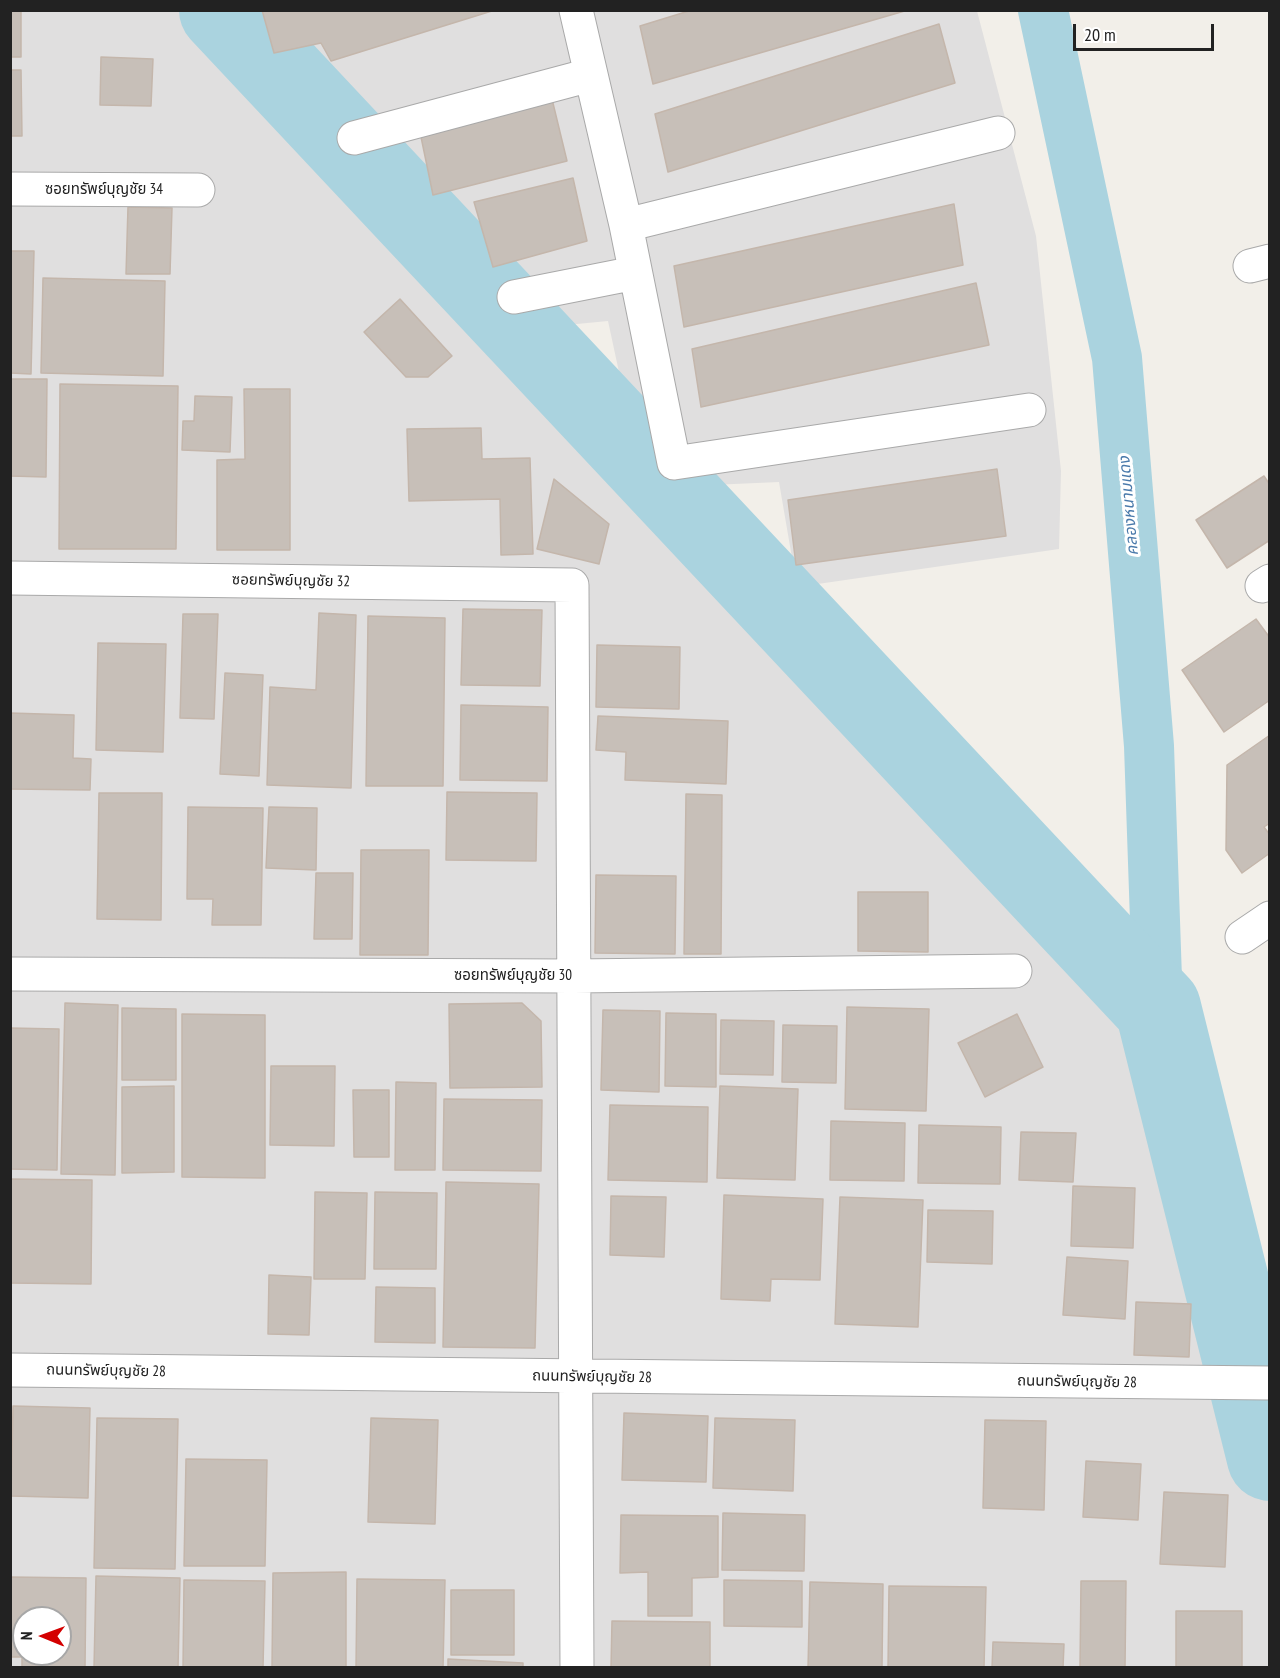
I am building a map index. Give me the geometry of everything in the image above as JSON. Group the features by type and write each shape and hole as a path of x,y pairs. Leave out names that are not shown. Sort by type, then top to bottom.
{"street":[{"path":"576,10 626,225 674,463 1029,410"},
{"path":"354,138 590,75"},
{"path":"626,225 998,133"},
{"name":"ซอยทรัพย์บุญชัย 34","path":"10,189 198,190"},
{"path":"513,297 635,273"},
{"name":"ซอยทรัพย์บุญชัย 32","path":"10,578 572,585 574,976"},
{"path":"1242,937 1269,918"},
{"name":"ซอยทรัพย์บุญชัย 30","path":"10,975 574,976 1015,971"},
{"path":"574,976 577,1668"},
{"name":"ถนนทรัพย์บุญชัย 28","path":"10,1370 1269,1383"}],"shaded area":[{"path":"11,11 188,11 444,290 390,206 233,39 210,11 977,11 1036,236 1061,471 1059,549 797,587 779,482 644,488 608,321 483,333 524,378 1205,1059 1269,1388 1269,1667 11,1668"}],"building":[{"path":"10,10 21,10 21,57 10,57"},
{"path":"262,10 495,10 331,61 321,43 274,53"},
{"path":"692,10 908,10 653,84 640,26"},
{"path":"939,24 955,83 668,172 655,114"},
{"path":"101,57 153,59 151,106 100,105"},
{"path":"10,70 21,70 22,136 10,136"},
{"path":"551,95 567,161 433,195 420,132"},
{"path":"573,178 587,241 493,267 474,202"},
{"path":"954,204 963,265 684,327 674,266"},
{"path":"128,207 172,208 170,274 126,274"},
{"path":"10,251 34,251 31,374 10,373"},
{"path":"43,278 165,281 163,376 41,373"},
{"path":"976,283 989,345 701,407 692,349"},
{"path":"400,299 452,356 428,377 406,377 364,332"},
{"path":"10,379 47,379 46,477 10,476"},
{"path":"60,384 178,386 176,549 59,549"},
{"path":"244,389 290,389 290,550 217,550 217,460 245,459"},
{"path":"195,396 232,397 230,452 182,450 183,421 194,421"},
{"path":"481,428 482,459 530,458 533,554 501,555 500,499 409,501 407,429"},
{"path":"997,469 1006,536 796,565 788,500"},
{"path":"1264,476 1270,485 1270,540 1227,568 1196,520"},
{"path":"554,479 609,524 599,564 537,549"},
{"path":"463,609 542,610 540,686 461,685"},
{"path":"319,613 356,615 351,788 267,785 270,687 316,690"},
{"path":"183,614 218,614 214,719 180,718"},
{"path":"368,616 445,618 443,786 366,786"},
{"path":"1256,619 1270,638 1270,700 1224,732 1182,670"},
{"path":"98,643 166,644 163,752 96,750"},
{"path":"597,645 680,647 679,709 596,707"},
{"path":"225,673 263,675 259,776 220,774"},
{"path":"461,705 548,707 547,781 460,780"},
{"path":"10,713 74,715 73,758 91,759 90,790 10,789"},
{"path":"598,716 728,721 726,784 625,780 626,752 596,750"},
{"path":"1270,735 1270,823 1264,827 1270,835 1270,853 1242,873 1226,850 1227,765"},
{"path":"447,792 537,793 536,861 446,860"},
{"path":"99,793 162,793 161,920 97,919"},
{"path":"686,794 722,795 721,954 684,954"},
{"path":"188,807 263,808 261,925 212,925 213,899 187,899"},
{"path":"269,807 317,808 316,870 266,868"},
{"path":"361,850 429,850 428,955 360,955"},
{"path":"316,873 353,873 352,939 314,939"},
{"path":"596,875 676,876 675,954 595,953"},
{"path":"858,892 928,892 928,952 858,951"},
{"path":"65,1003 118,1005 115,1175 61,1174"},
{"path":"522,1003 541,1021 542,1087 450,1088 449,1004"},
{"path":"847,1007 929,1009 926,1111 845,1109"},
{"path":"122,1008 176,1009 176,1080 122,1080"},
{"path":"603,1010 660,1011 659,1092 601,1090"},
{"path":"666,1013 716,1014 716,1087 665,1086"},
{"path":"182,1014 265,1015 265,1178 182,1177"},
{"path":"1017,1014 1043,1067 985,1097 958,1043"},
{"path":"721,1020 774,1021 773,1075 720,1074"},
{"path":"783,1025 837,1026 836,1083 782,1082"},
{"path":"10,1028 59,1029 57,1170 10,1169"},
{"path":"271,1066 335,1066 334,1146 270,1145"},
{"path":"396,1082 436,1083 435,1170 395,1170"},
{"path":"174,1086 174,1172 122,1173 122,1087"},
{"path":"720,1086 798,1089 795,1180 717,1178"},
{"path":"353,1090 389,1090 389,1157 354,1157"},
{"path":"444,1099 542,1100 541,1171 443,1170"},
{"path":"610,1105 708,1107 707,1182 608,1180"},
{"path":"831,1121 905,1123 904,1181 830,1180"},
{"path":"919,1125 1001,1127 1000,1184 918,1183"},
{"path":"1021,1132 1076,1133 1073,1182 1019,1180"},
{"path":"10,1179 92,1180 91,1284 10,1283"},
{"path":"446,1182 539,1184 535,1348 443,1347"},
{"path":"1073,1186 1135,1188 1133,1248 1071,1246"},
{"path":"315,1192 367,1193 365,1279 314,1279"},
{"path":"375,1192 437,1193 436,1269 374,1269"},
{"path":"724,1195 823,1199 820,1280 771,1279 770,1301 721,1299"},
{"path":"611,1196 666,1197 664,1257 610,1255"},
{"path":"840,1197 923,1200 918,1327 835,1324"},
{"path":"928,1210 993,1211 992,1264 927,1262"},
{"path":"1067,1257 1128,1261 1125,1319 1063,1315"},
{"path":"269,1275 311,1277 309,1335 268,1334"},
{"path":"376,1287 435,1288 435,1343 375,1342"},
{"path":"1136,1302 1191,1304 1189,1357 1134,1355"},
{"path":"13,1406 90,1408 88,1498 11,1496"},
{"path":"624,1413 708,1416 706,1482 622,1480"},
{"path":"97,1418 178,1419 175,1569 94,1568"},
{"path":"371,1418 438,1420 435,1524 368,1522"},
{"path":"715,1418 795,1420 793,1491 713,1488"},
{"path":"985,1420 1046,1421 1044,1510 983,1508"},
{"path":"186,1459 267,1460 265,1566 184,1566"},
{"path":"1086,1461 1141,1464 1138,1520 1083,1517"},
{"path":"1164,1492 1228,1495 1225,1567 1160,1564"},
{"path":"723,1513 805,1515 804,1571 722,1570"},
{"path":"621,1515 718,1516 718,1577 692,1578 692,1616 648,1616 648,1572 620,1573"},
{"path":"346,1572 346,1668 272,1668 273,1573"},
{"path":"96,1576 180,1578 178,1668 94,1668"},
{"path":"10,1577 86,1578 85,1668 22,1668 22,1666 72,1666 72,1606 12,1606 12,1657 10,1657"},
{"path":"357,1579 445,1580 443,1668 356,1668"},
{"path":"184,1580 265,1581 263,1668 183,1668"},
{"path":"724,1580 802,1581 802,1627 724,1626"},
{"path":"1081,1581 1126,1581 1125,1668 1080,1668"},
{"path":"810,1582 883,1584 882,1668 808,1668"},
{"path":"889,1586 986,1587 984,1668 888,1668"},
{"path":"451,1590 514,1590 514,1655 451,1655"},
{"path":"1176,1611 1242,1611 1242,1668 1176,1668"},
{"path":"612,1621 710,1622 710,1668 611,1668"},
{"path":"993,1642 1064,1644 1063,1668 992,1668"},
{"path":"448,1659 523,1663 523,1668 448,1668"}],"waterway":[{"path":"222,10 1158,1008 1270,1458"},
{"name":"คลองหนามแดง","path":"1043,10 1117,358 1149,746 1158,1008"}]}
